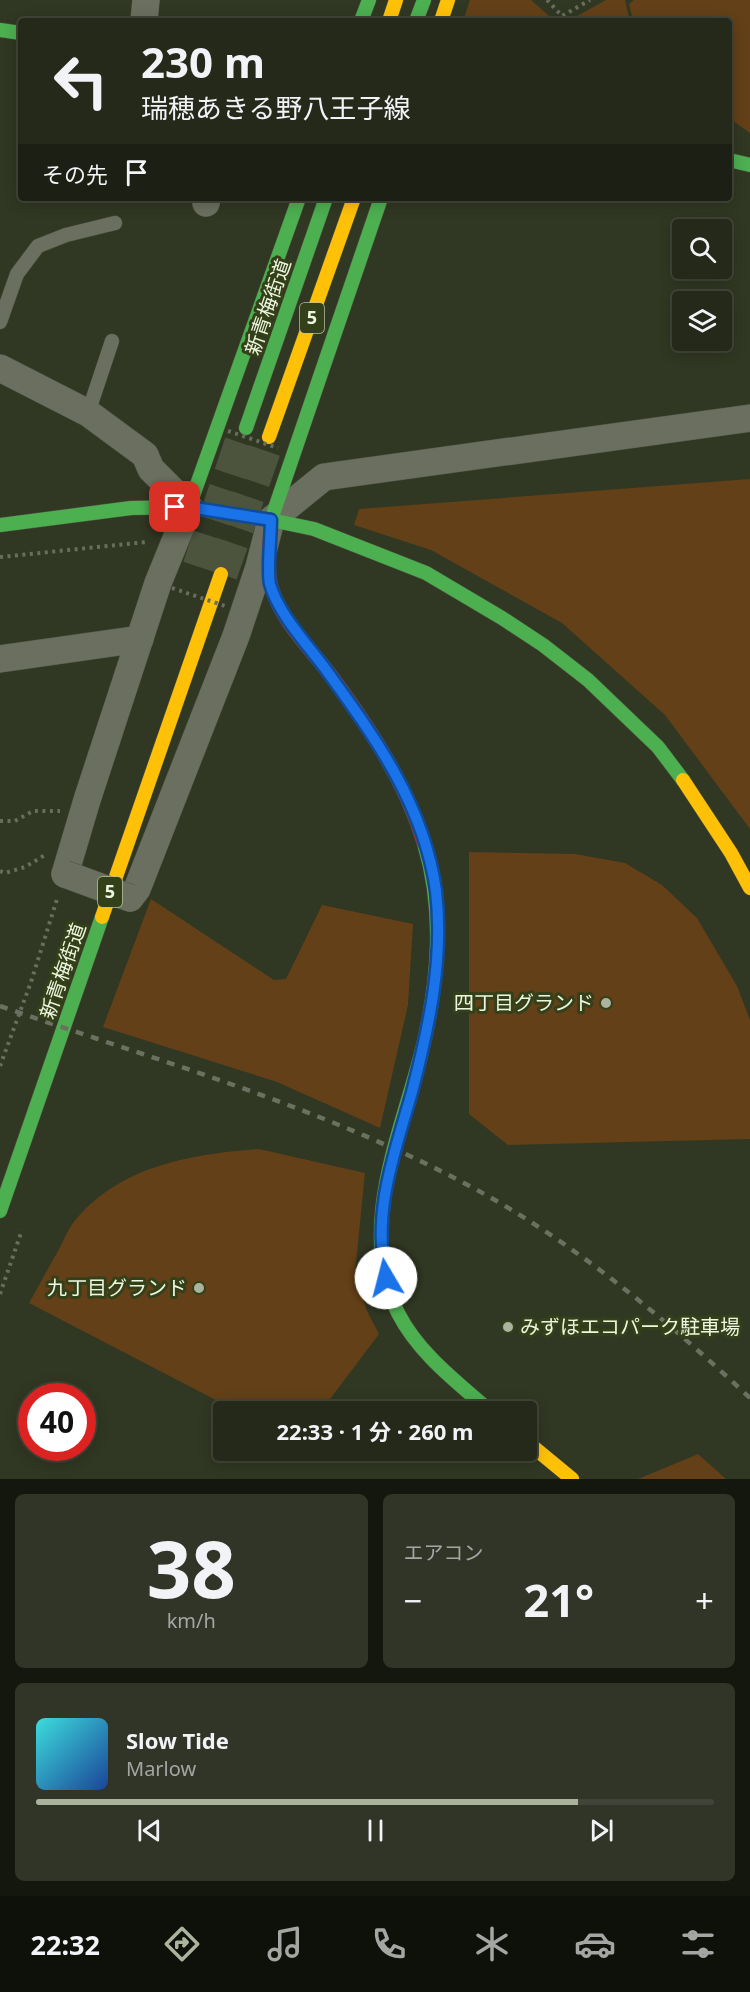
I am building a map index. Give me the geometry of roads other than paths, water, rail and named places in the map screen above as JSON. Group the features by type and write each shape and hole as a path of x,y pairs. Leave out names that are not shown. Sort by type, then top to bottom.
{"main road":[{"path":"362,18 369,0"},
{"path":"389,18 396,0"},
{"path":"417,18 424,0"},
{"path":"442,18 448,0"},
{"path":"0,30 18,33"},
{"path":"732,161 750,165"},
{"path":"189,507 298,201"},
{"name":"新青梅街道","path":"246,428 326,201"},
{"name":"5","path":"274,443 353,201"},
{"path":"380,201 271,520 270,582 281,608 392,764 406,792 428,855 436,892 438,932 434,995 412,1092 394,1149 381,1222 382,1259 392,1294 408,1330 425,1354 478,1401"},
{"path":"0,525 131,508 189,507 314,529 426,573 502,618 561,659 588,680 658,747 697,800 750,888"},
{"name":"新青梅街道","path":"0,1211 220,574"},
{"name":"新青梅街道","path":"87,896 94,873"},
{"path":"537,1450 572,1479"}],"street":[{"path":"144,18 146,0"},
{"path":"0,368 88,413 145,455 151,469 189,507 158,583 65,874 130,898 137,889 236,636 259,567 271,520 324,477 750,418"},
{"path":"0,659 140,639"}],"lane":[{"path":"0,322 17,274 38,246 66,235 115,223"},
{"path":"88,413 112,341"}],"tunnel":[{"path":"199,567 246,428"},
{"path":"221,574 269,437"}],"railway":[{"path":"0,1006 243,1088 303,1111 420,1161 477,1190 550,1234 620,1285 750,1398"}],"place":[{"name":"四丁目グランド","path":"606,1003"},
{"name":"九丁目グランド","path":"199,1288"},
{"name":"みずほエコパーク駐車場","path":"508,1327"}]}
